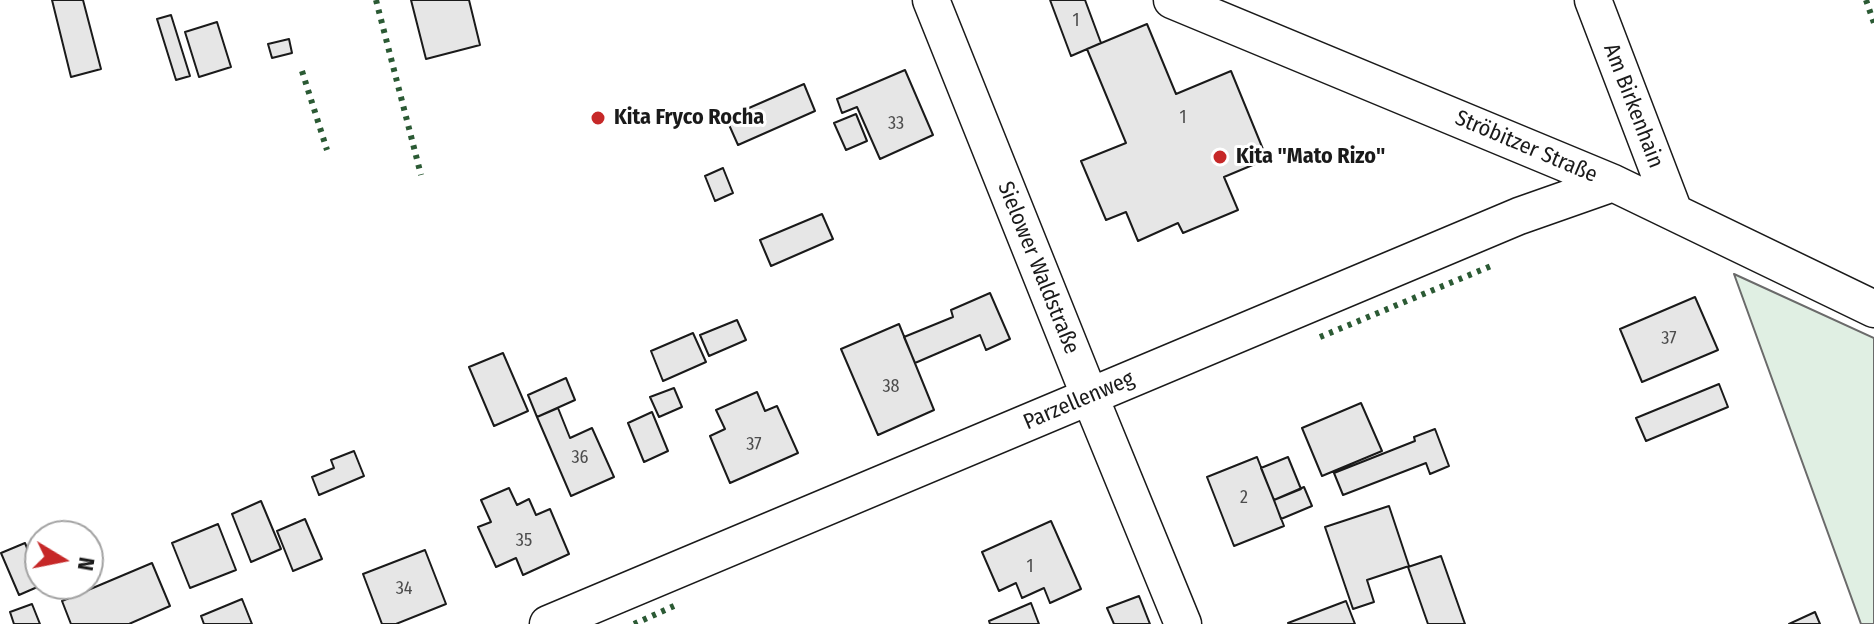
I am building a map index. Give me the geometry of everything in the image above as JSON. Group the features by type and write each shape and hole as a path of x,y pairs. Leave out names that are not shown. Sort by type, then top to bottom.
{"street":[{"name":"Sielower Waldstraße","path":"931,0 1183,624"},
{"name":"Ströbitzer Straße","path":"1172,0 1613,183 1874,309"},
{"name":"Am Birkenhain","path":"1593,0 1674,212"},
{"name":"Parzellenweg","path":"548,624 1519,216 1613,183"}],"green space":[{"path":"1734,274 1874,338 1874,624 1861,624"}],"building":[{"path":"52,0 83,0 101,69 71,77"},
{"path":"411,0 469,0 480,45 426,59"},
{"path":"1050,0 1085,0 1101,43 1071,56"},
{"path":"171,15 190,76 176,80 157,19"},
{"path":"217,22 231,67 199,77 185,32"},
{"path":"1147,24 1176,94 1231,71 1267,159 1224,177 1238,210 1183,233 1178,223 1138,241 1126,212 1106,220 1081,161 1126,143 1087,49"},
{"path":"289,39 292,53 272,58 268,44"},
{"path":"905,70 933,135 880,159 857,107 842,113 837,99"},
{"path":"804,84 815,111 738,145 726,118"},
{"path":"856,114 867,141 846,150 834,123"},
{"path":"723,168 733,193 715,201 705,176"},
{"path":"822,214 833,239 771,266 760,240"},
{"path":"990,293 1010,339 986,350 980,335 915,363 904,337 953,317 951,310"},
{"path":"1695,297 1718,350 1642,382 1620,329"},
{"path":"737,320 746,340 709,356 700,335"},
{"path":"899,324 934,410 878,435 841,349"},
{"path":"693,333 706,362 663,381 651,351"},
{"path":"503,353 528,411 494,426 469,367"},
{"path":"566,378 575,400 537,417 528,395"},
{"path":"1719,384 1728,407 1646,441 1636,418"},
{"path":"674,388 682,407 659,417 650,397"},
{"path":"757,392 765,411 777,406 798,453 730,483 710,436 725,429 716,410"},
{"path":"1361,403 1382,451 1322,476 1302,428"},
{"path":"558,408 570,438 592,428 614,477 571,496 537,417"},
{"path":"652,412 668,451 644,462 628,423"},
{"path":"1435,429 1449,466 1430,474 1426,463 1343,495 1334,473 1415,441 1414,437"},
{"path":"354,451 364,476 319,495 312,477 334,468 331,460"},
{"path":"1257,457 1284,526 1234,546 1207,477"},
{"path":"1288,457 1301,489 1274,500 1261,468"},
{"path":"1304,487 1312,506 1281,519 1274,500"},
{"path":"509,488 517,505 529,499 536,515 550,509 569,554 523,575 516,558 496,567 478,527 491,522 481,500"},
{"path":"261,501 281,549 251,562 232,514"},
{"path":"1389,506 1409,566 1367,580 1374,602 1353,609 1325,527"},
{"path":"305,519 322,559 293,571 277,531"},
{"path":"1051,521 1081,589 1050,603 1044,588 1022,598 1016,583 999,591 982,552"},
{"path":"218,524 236,570 190,588 172,543"},
{"path":"24,543 24,593 19,595 1,553"},
{"path":"425,550 446,604 396,624 382,624 363,574"},
{"path":"1441,556 1465,624 1428,624 1408,567"},
{"path":"152,563 170,606 129,624 71,624 62,601 104,600 104,583"},
{"path":"1139,596 1150,624 1114,624 1107,608"},
{"path":"242,599 252,624 204,624 201,616"},
{"path":"1346,601 1355,624 1288,623"},
{"path":"1031,603 1039,624 990,624 989,621"},
{"path":"32,604 40,624 14,624 10,612"},
{"path":"1815,612 1820,624 1789,624"}],"hedge":[{"path":"376,0 421,175"},
{"path":"1866,0 1874,23"},
{"path":"302,71 327,150"},
{"path":"1320,337 1491,266"},
{"path":"634,624 674,606"}],"place":[{"name":"Kita Fryco Rocha","path":"598,118"},
{"name":"Kita \"Mato Rizo\"","path":"1220,157"}]}
